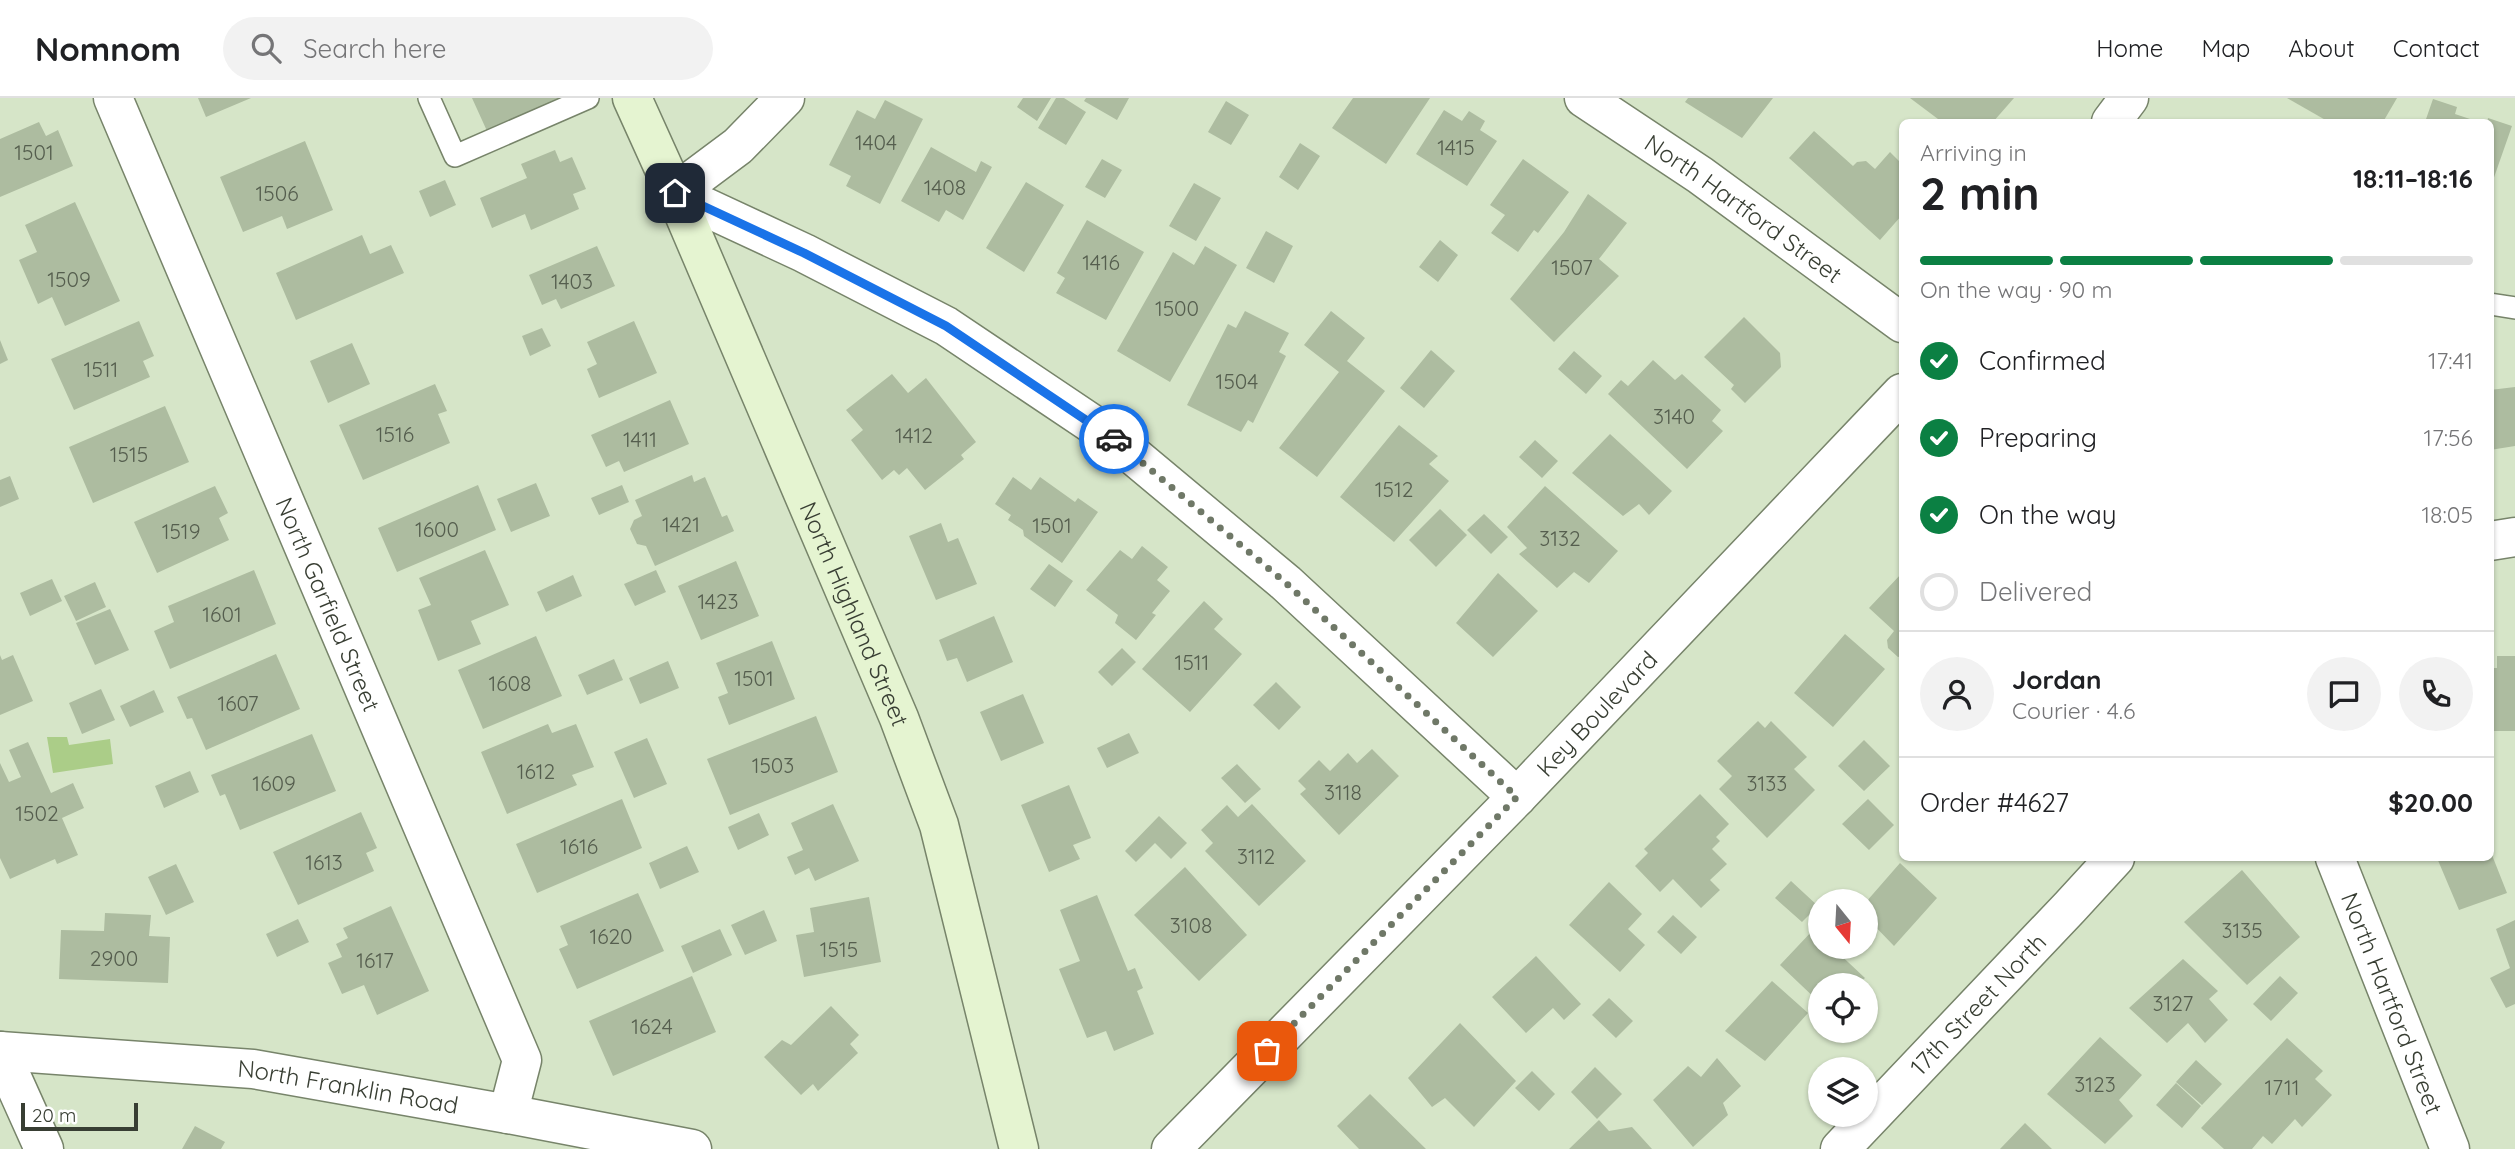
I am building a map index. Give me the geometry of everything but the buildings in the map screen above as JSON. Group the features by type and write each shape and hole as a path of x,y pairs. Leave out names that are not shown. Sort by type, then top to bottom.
{"street":[{"name":"North Garfield Street","path":"113,98 522,1060 508,1114"},
{"name":"North Highland Street","path":"632,98 899,718 939,825 1019,1149"},
{"path":"785,98 738,146 675,193 804,253 946,326 1110,436 1286,583 1517,797"},
{"name":"North Hartford Street","path":"1584,98 1700,175 1899,321"},
{"path":"2113,119 2129,98"},
{"name":"Key Boulevard","path":"1171,1149 1517,797 1899,396"},
{"path":"2494,540 2515,537"},
{"name":"17th Street North","path":"1840,1149 2112,861"},
{"name":"North Hartford Street","path":"2336,861 2450,1149"},
{"name":"North Franklin Road","path":"0,1051 253,1069 692,1149"},
{"path":"0,1051 44,1149"}],"lane":[{"path":"429,98 455,156 588,98"},
{"path":"2494,305 2515,308"}],"shaded area":[{"path":"47,737 67,737 69,745 110,739 113,764 53,773"}],"way so far":[{"path":"1114,439 1286,583 1517,797 1267,1051"}],"route":[{"path":"675,193 804,253 946,326 1114,439"}]}
